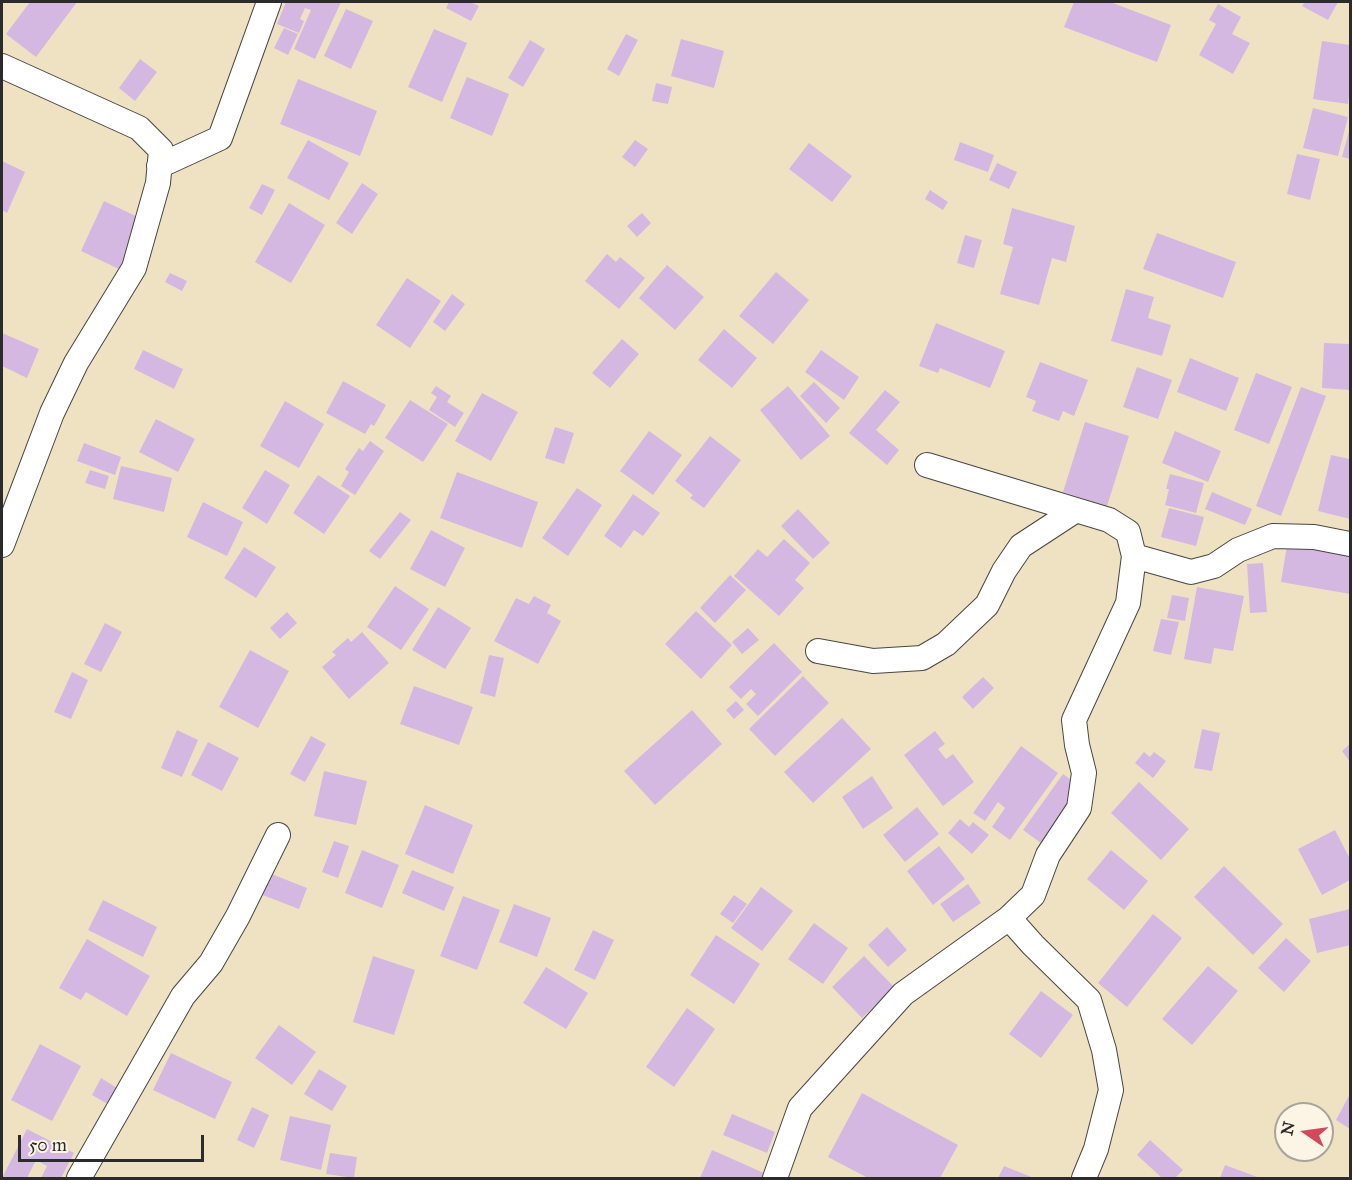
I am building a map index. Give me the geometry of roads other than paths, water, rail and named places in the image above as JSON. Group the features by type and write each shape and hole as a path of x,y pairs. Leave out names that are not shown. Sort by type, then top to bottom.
{"street":[{"path":"159,166 220,138 269,2"},
{"path":"2,66 139,128 160,150 158,183 134,268 76,363 52,413 2,545"},
{"path":"775,1179 800,1108 903,994 1009,918 1033,895 1048,855 1079,808 1084,773 1074,720 1128,603 1134,556 1128,532 1109,520 927,465"},
{"path":"818,651 873,662 922,658 946,644 987,606 1004,571 1021,546 1076,510"},
{"path":"1134,556 1191,572 1214,566 1238,550 1273,536 1314,537 1350,544"},
{"path":"79,1179 183,996 211,963 238,916 278,835"},
{"path":"1009,918 1089,1000 1104,1050 1111,1090 1096,1149 1084,1179"}]}
